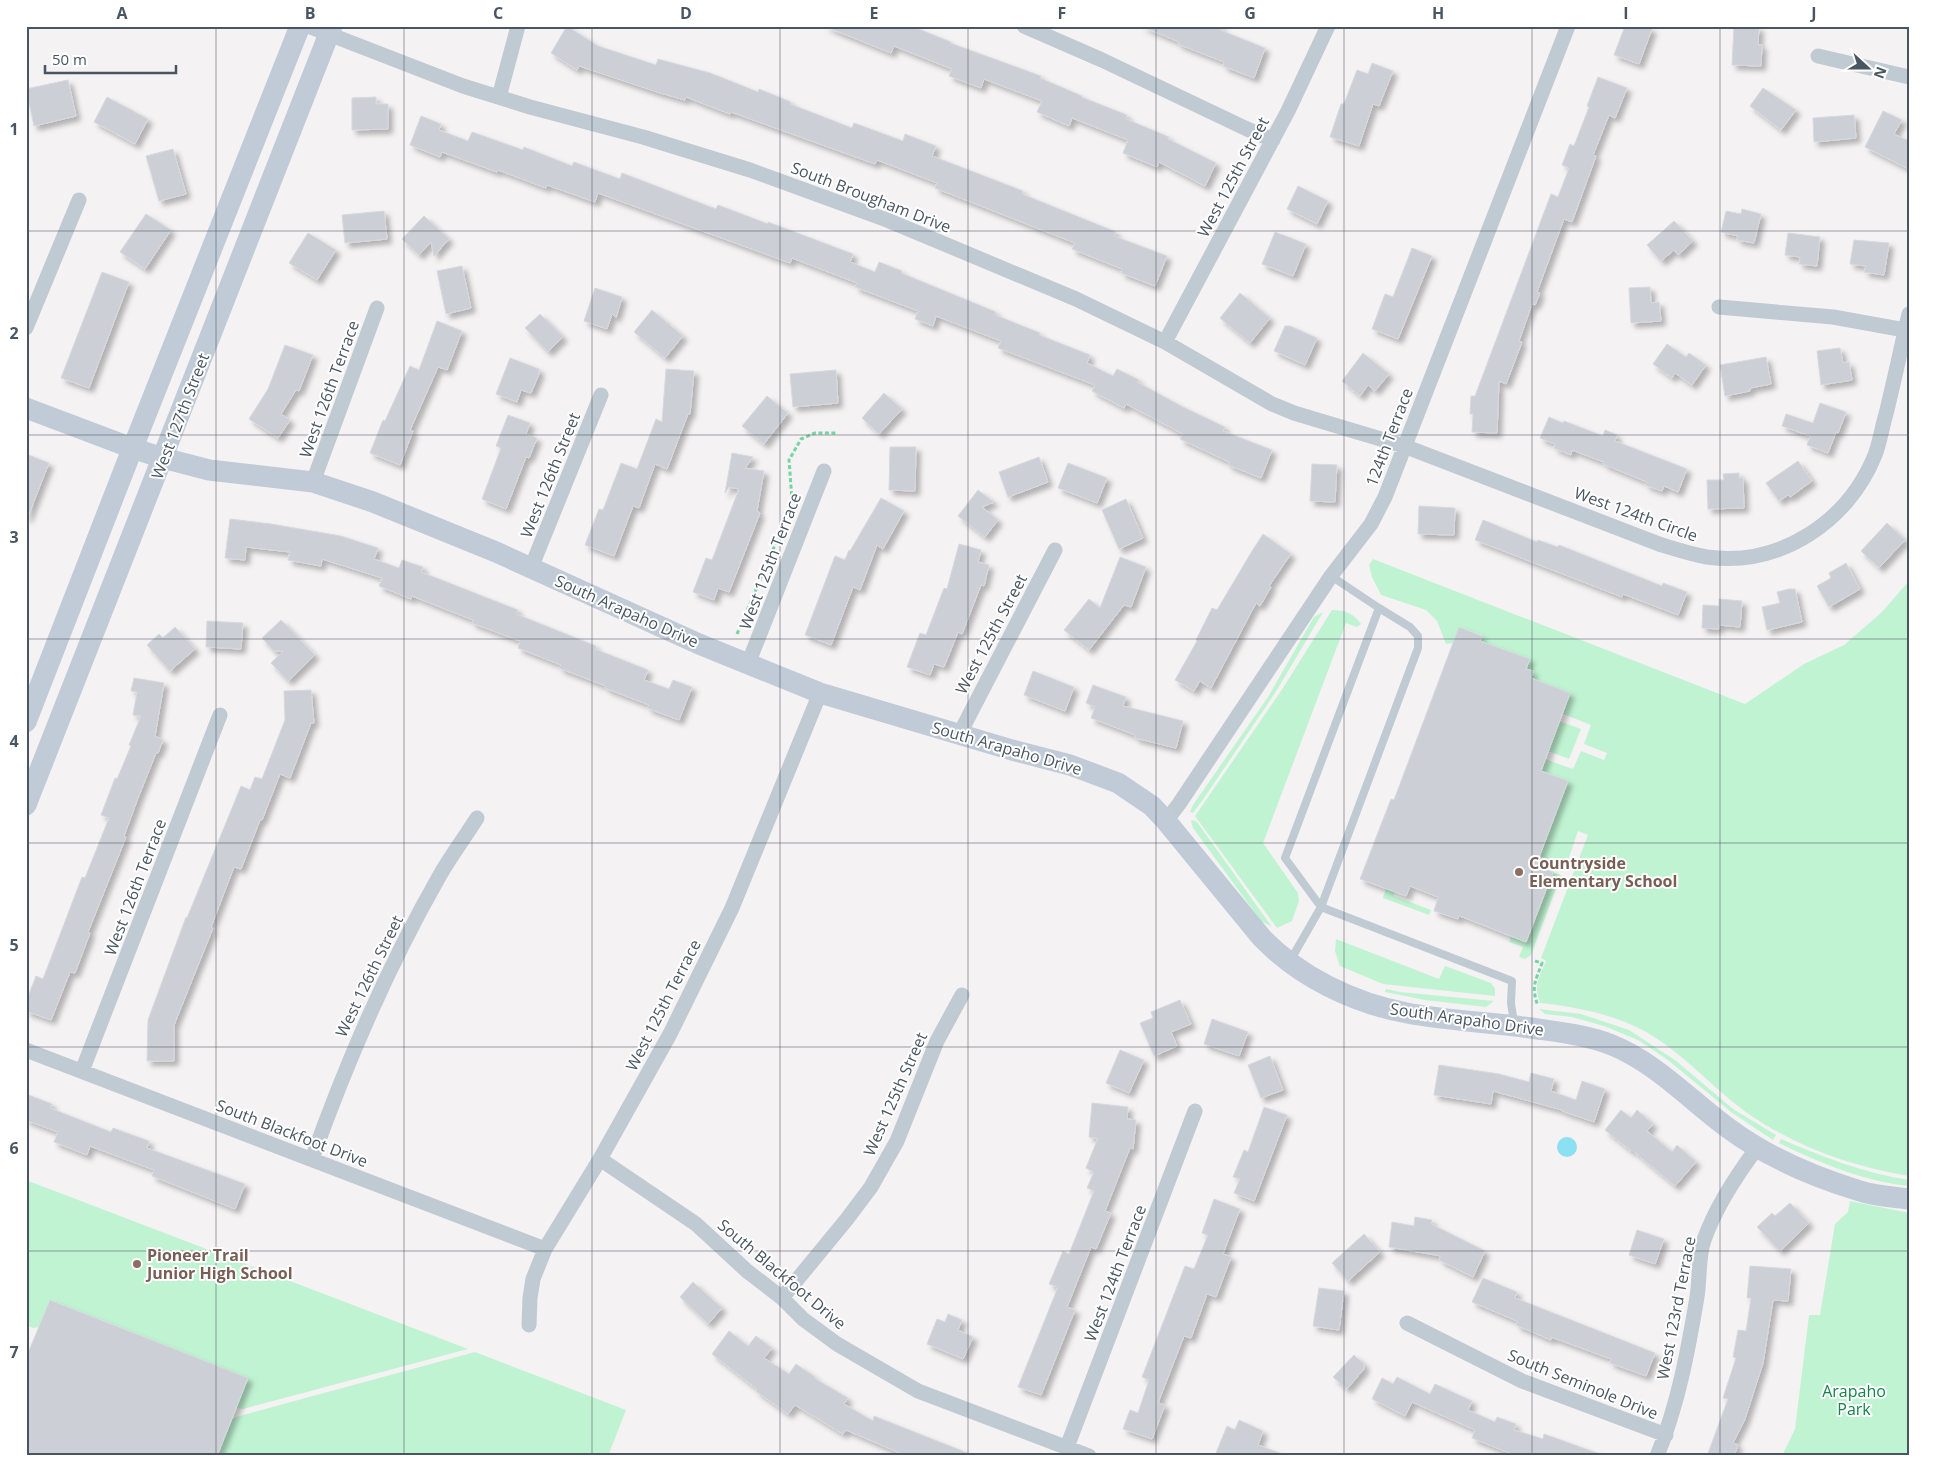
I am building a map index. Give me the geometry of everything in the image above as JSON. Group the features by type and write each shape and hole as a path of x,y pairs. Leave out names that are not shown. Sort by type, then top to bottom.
{"street":[{"name":"West 127th Street","path":"26,722 132,448 300,26"},
{"name":"South Brougham Drive","path":"308,26 330,30 463,86 643,137 750,170 887,220 1041,283 1165,342 1272,404 1294,413 1404,446"},
{"path":"499,97 518,26"},
{"path":"1024,26 1102,60 1272,140"},
{"name":"West 125th Street","path":"1165,342 1319,49 1328,26"},
{"name":"124th Terrace","path":"1166,821 1190,788 1330,576 1371,524 1385,497 1568,26"},
{"name":"West 127th Street","path":"26,805 330,30"},
{"path":"1818,56 1909,77"},
{"path":"26,328 79,200"},
{"path":"1719,307 1832,317 1905,330"},
{"name":"West 126th Terrace","path":"313,482 377,308"},
{"name":"West 124th Circle","path":"1404,446 1659,544 1688,553 1728,558 1768,553 1790,546 1814,533 1844,506 1857,490 1876,452 1909,314"},
{"name":"West 126th Street","path":"531,568 601,395"},
{"name":"South Arapaho Drive","path":"26,408 163,458 209,470 313,482 373,502 531,568 748,664 820,693 1070,765 1118,783 1152,806 1262,938 1289,963 1308,976 1379,1006 1406,1013 1568,1033 1611,1044 1647,1062 1692,1100 1757,1148 1796,1167 1862,1192 1909,1199"},
{"name":"West 125th Terrace","path":"748,664 824,471"},
{"name":"West 125th Street","path":"959,734 1055,550"},
{"name":"West 125th Terrace","path":"529,1325 533,1279 545,1249 600,1159 670,1034 732,908 820,693"},
{"name":"West 126th Terrace","path":"82,1071 220,715"},
{"name":"West 126th Street","path":"312,1159 350,1057 389,971 440,874 477,818"},
{"name":"West 125th Street","path":"782,1298 848,1219 871,1187 897,1141 937,1041 962,995"},
{"name":"South Blackfoot Drive","path":"26,1050 545,1249"},
{"name":"West 124th Terrace","path":"1067,1447 1195,1111"},
{"name":"West 123rd Terrace","path":"1658,1456 1666,1435 1686,1364 1699,1288 1704,1242 1721,1201 1757,1148"},
{"name":"South Blackfoot Drive","path":"600,1159 696,1224 747,1271 782,1298 803,1319 837,1344 918,1390 1089,1456"},
{"name":"South Seminole Drive","path":"1407,1323 1522,1381 1666,1435"}],"lane":[{"path":"1289,963 1320,907 1418,648 1418,636 1410,627 1330,576"},
{"path":"1379,608 1285,858 1320,907 1512,981 1511,1003 1514,1025"}],"path":[{"path":"788,515 792,500 788,460 801,439 815,433 838,432"},
{"path":"737,634 784,524"},
{"path":"1535,961 1542,963 1533,985 1533,992 1538,1006"}],"green space":[{"path":"1373,559 1745,704 1804,664 1844,645 1882,612 1909,581 1909,1176 1847,1162 1789,1138 1739,1107 1674,1051 1634,1026 1594,1012 1540,1003 1537,986 1546,961 1541,958 1588,835 1578,831 1566,866 1540,856 1567,781 1532,767 1539,757 1573,769 1581,751 1604,760 1607,753 1584,744 1591,725 1563,714 1570,693 1531,678 1533,671 1526,669 1530,659 1480,641 1482,635 1459,627 1453,643 1446,644 1437,621 1426,610 1381,595 1372,577 1369,565"},
{"path":"1332,610 1348,613 1361,624 1357,627 1346,623 1263,843 1298,893 1299,901 1292,921 1277,928 1195,816 1281,691"},
{"path":"1323,612 1277,690 1202,801 1193,813 1190,812 1268,697 1314,617"},
{"path":"1559,721 1581,729 1569,759 1548,751"},
{"path":"1191,821 1197,822 1272,927 1261,921 1193,828"},
{"path":"1553,872 1561,875 1531,955 1525,959 1519,957 1523,947 1509,942 1511,936 1526,941"},
{"path":"1386,888 1395,892 1394,896 1431,910 1429,915 1383,898"},
{"path":"1336,939 1439,979 1445,966 1491,983 1495,989 1495,996 1383,984 1340,966 1335,951"},
{"path":"1386,989 1494,1001 1486,1007 1425,1000 1385,992"},
{"path":"1539,1009 1581,1014 1629,1030 1675,1060 1733,1109 1776,1135 1773,1140 1731,1112 1668,1060 1638,1040 1604,1026 1572,1017 1545,1014"},
{"path":"1781,1139 1844,1164 1909,1180 1909,1186 1875,1180 1842,1170 1779,1143"},
{"path":"26,1180 468,1349 243,1409 236,1408 248,1378 51,1300 39,1327 33,1328 26,1325"},
{"name":"Arapaho Park","path":"1850,1201 1909,1213 1909,1456 1782,1456 1795,1429 1809,1315 1820,1315 1835,1224 1848,1212"},
{"path":"475,1352 626,1410 608,1456 217,1456 232,1420 236,1417"}],"water":[{"path":"1567,1137 1574,1140 1577,1147 1574,1154 1567,1157 1560,1154 1557,1147 1560,1140"}],"building":[{"path":"567,26 598,46 656,65 658,59 710,73 758,92 759,89 791,102 790,104 852,128 854,123 903,141 905,134 936,146 932,156 1023,191 1022,194 1116,232 1114,236 1167,256 1155,286 1121,273 1122,269 1072,249 1075,243 935,188 937,183 877,160 875,164 686,97 685,100 657,92 579,66 577,70 551,53"},
{"path":"824,26 911,26 950,43 1041,76 1040,78 1081,97 1127,115 1126,119 1169,137 1168,139 1216,163 1205,186 1159,162 1157,167 1123,153 1128,140 1072,118 1069,126 1037,112 1042,101 984,79 981,88 949,76 952,69 894,46 891,53"},
{"path":"1141,26 1222,26 1220,30 1265,48 1254,78 1223,66 1224,62 1178,44 1179,42"},
{"path":"1625,26 1645,26 1652,29 1639,64 1614,55"},
{"path":"1734,26 1759,27 1758,45 1762,45 1761,66 1732,65"},
{"path":"1372,63 1393,71 1379,106 1373,104 1359,146 1330,137 1341,104 1344,104 1357,70 1368,74"},
{"path":"1598,77 1627,88 1615,118 1609,115 1593,155 1596,156 1572,222 1564,219 1537,292 1540,293 1535,305 1532,304 1519,341 1522,342 1506,384 1499,381 1497,433 1472,432 1471,396 1475,396 1551,194 1558,197 1569,168 1562,165 1570,144 1574,146"},
{"path":"68,80 76,116 34,126 26,89"},
{"path":"1763,88 1796,110 1781,130 1750,106"},
{"path":"107,97 148,119 135,144 94,122"},
{"path":"376,97 376,104 388,104 388,129 352,130 352,98"},
{"path":"1883,111 1902,120 1894,134 1909,141 1909,169 1865,147"},
{"path":"1854,115 1856,138 1814,142 1813,118"},
{"path":"421,116 441,124 439,130 468,141 472,132 523,150 524,147 572,166 574,162 620,179 622,173 716,209 718,205 853,254 850,262 875,272 879,262 902,271 901,273 996,312 995,315 1040,333 1039,335 1090,355 1087,363 1113,376 1117,369 1183,407 1225,427 1223,431 1272,450 1261,478 1228,465 1229,462 1180,439 1183,434 1126,404 1124,408 1092,391 1095,385 998,348 1001,341 936,316 933,326 915,319 918,311 855,287 857,283 792,258 790,263 598,193 595,202 547,185 546,188 498,170 497,172 442,152 440,157 410,145"},
{"path":"173,149 186,194 159,201 146,156"},
{"path":"1298,186 1328,201 1317,224 1287,209"},
{"path":"1742,209 1761,214 1754,243 1737,240 1738,236 1721,232 1726,211 1741,214"},
{"path":"384,211 387,239 345,243 342,215"},
{"path":"146,214 171,230 145,269 120,252"},
{"path":"424,216 449,239 434,256 431,242 419,255 402,239"},
{"path":"1674,221 1693,241 1678,255 1674,250 1661,261 1647,245"},
{"path":"1275,232 1306,244 1293,276 1262,264"},
{"path":"308,233 336,250 317,280 289,263"},
{"path":"1788,233 1820,237 1817,266 1799,264 1800,257 1785,255"},
{"path":"1854,240 1889,243 1884,275 1864,272 1866,266 1850,264"},
{"path":"1412,248 1432,256 1398,339 1372,329 1385,294 1393,297"},
{"path":"462,266 471,308 446,314 437,271"},
{"path":"102,272 129,282 89,388 61,378"},
{"path":"1650,287 1651,303 1659,302 1661,321 1631,323 1629,288"},
{"path":"595,288 622,297 616,318 612,314 607,329 584,321"},
{"path":"1240,293 1270,318 1250,343 1220,318"},
{"path":"652,310 683,336 665,358 634,332"},
{"path":"540,314 563,337 548,352 525,328"},
{"path":"437,321 462,331 447,370 438,367 410,430 413,431 400,465 370,453 383,420 385,421 410,366 419,370"},
{"path":"1285,326 1290,326 1317,338 1305,365 1274,351"},
{"path":"1667,344 1686,357 1689,353 1706,365 1692,385 1675,373 1672,378 1653,364"},
{"path":"285,345 313,355 299,391 296,390 281,414 290,420 278,438 249,419 268,389"},
{"path":"1840,348 1843,363 1849,362 1852,380 1821,385 1817,351"},
{"path":"1363,353 1389,374 1375,391 1368,385 1360,396 1342,381"},
{"path":"1766,357 1771,384 1725,396 1720,365"},
{"path":"510,358 539,369 539,374 531,393 521,390 517,402 496,394"},
{"path":"666,369 694,371 690,414 688,414 667,469 655,464 639,508 633,506 614,556 585,545 599,509 603,510 621,463 637,469 656,419 662,422"},
{"path":"836,370 838,403 793,407 790,374"},
{"path":"884,393 902,409 879,434 862,418"},
{"path":"767,396 788,413 764,444 742,426"},
{"path":"1820,403 1846,412 1828,453 1807,445 1810,436 1782,426 1786,414 1813,423"},
{"path":"508,415 530,423 526,434 537,438 529,458 526,457 506,509 482,499 501,448 496,446"},
{"path":"1549,417 1603,436 1605,430 1617,435 1615,441 1687,469 1678,492 1664,486 1662,491 1645,485 1647,482 1603,464 1604,462 1572,450 1571,455 1554,448 1555,444 1540,438"},
{"path":"890,447 916,447 915,491 889,490"},
{"path":"732,453 753,457 745,468 764,471 757,511 760,513 729,592 718,588 714,600 693,592 706,558 712,560 739,489 729,487 725,493"},
{"path":"26,454 49,463 27,519 26,518"},
{"path":"1039,457 1048,482 1008,497 999,472"},
{"path":"1798,461 1812,481 1790,497 1788,495 1779,501 1766,483"},
{"path":"1068,463 1107,478 1097,503 1058,488"},
{"path":"1312,464 1337,465 1335,502 1310,501"},
{"path":"1739,473 1739,478 1743,478 1744,508 1708,509 1707,480 1724,480 1723,474"},
{"path":"978,490 994,502 982,507 998,520 985,537 958,516"},
{"path":"881,498 904,511 883,549 877,545 860,590 853,587 831,645 805,635 835,556 845,560 849,550"},
{"path":"1126,499 1143,538 1119,549 1102,510"},
{"path":"1419,506 1455,508 1454,535 1418,534"},
{"path":"230,519 341,536 378,548 374,559 399,568 402,560 423,567 421,572 518,610 516,614 596,646 595,649 648,670 644,680 669,689 673,680 692,687 679,720 647,708 649,705 605,688 606,686 559,668 561,665 518,648 520,641 472,623 473,620 412,596 411,599 379,586 382,578 322,559 321,566 288,560 290,552 246,547 245,560 225,558"},
{"path":"1483,520 1537,542 1538,540 1558,547 1559,545 1662,586 1663,583 1687,592 1678,615 1623,594 1622,597 1475,540"},
{"path":"1887,523 1905,540 1879,568 1861,551"},
{"path":"1263,534 1291,554 1269,586 1271,587 1260,606 1256,603 1211,688 1200,681 1194,691 1175,680 1197,641 1212,608 1217,610"},
{"path":"959,544 981,550 978,562 989,565 984,586 981,585 962,634 958,632 944,667 934,664 930,675 907,667 920,633 926,635 944,588 947,589"},
{"path":"1120,557 1146,567 1131,607 1124,605 1089,650 1064,630 1089,599 1100,608"},
{"path":"1846,563 1860,589 1829,607 1817,586 1831,578 1829,573"},
{"path":"1795,589 1802,622 1767,630 1762,607 1780,603 1777,592"},
{"path":"1719,599 1742,601 1740,627 1719,625 1719,629 1702,628 1703,605 1719,606"},
{"path":"281,620 315,655 288,681 271,663 283,651 274,651 262,638"},
{"path":"207,621 243,623 241,649 206,647"},
{"path":"175,627 195,649 170,671 147,645 159,634 163,638"},
{"path":"1459,627 1482,636 1480,641 1530,659 1526,669 1533,671 1531,678 1570,693 1541,771 1568,781 1536,865 1553,872 1526,942 1465,918 1459,916 1458,919 1434,911 1438,897 1410,886 1406,896 1360,879 1391,799 1394,800"},
{"path":"1033,671 1074,687 1065,711 1024,695"},
{"path":"134,678 164,683 155,736 163,740 138,798 124,836 126,837 88,932 90,933 75,973 70,972 51,1020 26,1011 26,1002 36,976 43,979 82,877 85,878 109,818 101,815 115,778 117,779 131,746 129,745 141,716 133,715 137,692 131,691"},
{"path":"1093,685 1126,697 1123,706 1183,721 1176,748 1135,738 1135,735 1091,718 1095,707 1086,703"},
{"path":"311,690 314,723 311,723 290,778 280,774 241,869 234,867 211,927 213,928 174,1025 174,1061 147,1061 148,1020 186,917 241,786 250,790 255,777 262,779 285,720 284,691"},
{"path":"1180,1000 1191,1024 1171,1032 1177,1046 1154,1056 1140,1023 1153,1018 1151,1012"},
{"path":"1212,1019 1248,1032 1239,1056 1204,1044"},
{"path":"1120,1050 1144,1060 1129,1093 1106,1083"},
{"path":"1270,1056 1283,1090 1261,1098 1248,1065"},
{"path":"1439,1065 1499,1074 1529,1082 1531,1073 1554,1079 1551,1091 1576,1100 1582,1081 1605,1089 1594,1122 1562,1110 1493,1091 1491,1104 1434,1095"},
{"path":"26,1094 52,1104 50,1108 111,1132 113,1128 149,1141 147,1148 245,1184 235,1209 152,1176 154,1170 90,1146 87,1155 54,1142 58,1132 26,1120"},
{"path":"1092,1103 1128,1107 1127,1119 1136,1120 1133,1149 1130,1148 1105,1211 1111,1213 1096,1249 1091,1247 1067,1307 1075,1310 1041,1395 1018,1387 1058,1287 1049,1284 1063,1251 1069,1254 1094,1191 1087,1188 1094,1172 1086,1168 1098,1138 1089,1137"},
{"path":"1264,1107 1287,1115 1254,1201 1234,1193 1240,1179 1233,1177 1244,1150 1248,1152"},
{"path":"1621,1110 1631,1118 1637,1110 1653,1124 1647,1131 1672,1152 1677,1145 1696,1162 1675,1186 1605,1130"},
{"path":"1214,1199 1240,1209 1223,1254 1231,1257 1216,1297 1207,1294 1191,1338 1184,1336 1158,1403 1165,1405 1152,1439 1123,1429 1130,1410 1138,1413 1149,1380 1142,1377 1185,1266 1194,1269 1208,1235 1202,1233"},
{"path":"1790,1203 1809,1223 1780,1251 1757,1227 1772,1213 1775,1216"},
{"path":"1415,1217 1432,1220 1431,1224 1485,1251 1473,1277 1439,1260 1441,1256 1389,1247 1392,1222 1414,1226"},
{"path":"1637,1230 1664,1239 1655,1264 1629,1255"},
{"path":"1364,1234 1380,1252 1348,1281 1332,1263"},
{"path":"1750,1266 1791,1269 1788,1301 1773,1300 1763,1363 1745,1419 1733,1443 1738,1445 1734,1456 1707,1456 1728,1399 1723,1398 1736,1358 1733,1357 1738,1330 1746,1331 1751,1298 1747,1298"},
{"path":"1483,1278 1517,1292 1515,1298 1655,1353 1646,1376 1610,1363 1611,1359 1551,1337 1551,1340 1516,1325 1517,1321 1472,1302"},
{"path":"693,1282 722,1308 708,1324 680,1297"},
{"path":"1319,1288 1344,1291 1339,1330 1313,1326"},
{"path":"50,1300 248,1378 217,1456 26,1456 26,1358"},
{"path":"948,1314 962,1320 958,1330 973,1337 963,1359 927,1344 937,1319 945,1322"},
{"path":"729,1331 748,1346 756,1336 772,1348 764,1358 789,1374 796,1364 814,1378 848,1398 844,1404 873,1421 874,1416 970,1454 970,1456 907,1456 846,1430 843,1434 795,1405 788,1414 756,1391 757,1389 712,1354"},
{"path":"1354,1355 1364,1364 1364,1369 1347,1389 1333,1377"},
{"path":"1397,1377 1430,1394 1435,1384 1472,1401 1468,1410 1495,1422 1497,1417 1516,1424 1514,1430 1543,1439 1544,1434 1600,1454 1600,1456 1517,1456 1472,1438 1475,1430 1412,1402 1405,1416 1372,1399 1382,1378 1393,1384"},
{"path":"1239,1420 1263,1431 1258,1445 1282,1454 1282,1456 1223,1456 1216,1453 1227,1426 1235,1430"}],"place":[{"name":"Countryside Elementary School","path":"1519,872"},
{"name":"Pioneer Trail Junior High School","path":"137,1264"}]}
